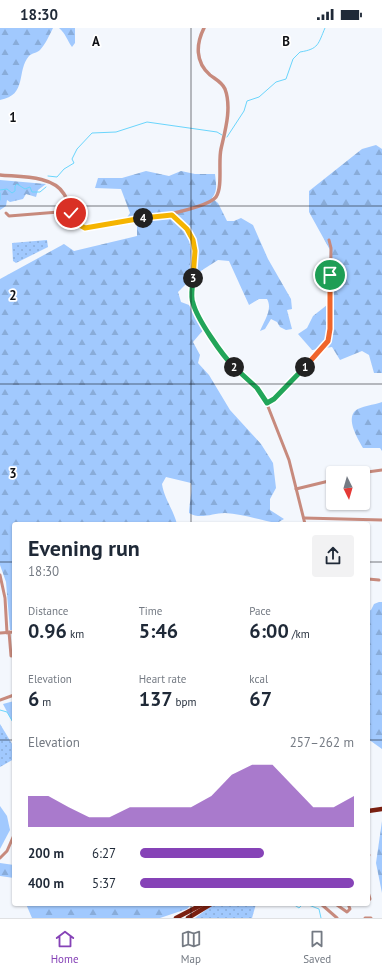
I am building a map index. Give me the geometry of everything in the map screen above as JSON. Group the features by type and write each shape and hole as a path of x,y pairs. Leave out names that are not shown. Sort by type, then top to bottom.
{"highway":[{"path":"370,811 382,808"},
{"path":"185,917 200,906"},
{"path":"176,918 194,916 208,906"}],"street":[{"path":"0,175 54,184 64,193 74,220 80,226 88,228 172,215 211,202 219,191 219,162 227,123 227,99 223,86 206,70 198,56 198,43 204,28"},
{"path":"6,213 9,216 71,211"},
{"path":"172,215 187,229 195,245 192,296 194,307 223,356 257,388 267,403 289,460 305,522"},
{"path":"267,403 274,399 328,341 330,329 331,248 329,240"},
{"path":"370,472 382,470"},
{"path":"296,489 326,482"},
{"path":"304,518 382,520"},
{"path":"0,575 5,598 11,656"},
{"path":"370,579 379,580"},
{"path":"0,633 12,632"},
{"path":"0,700 12,696"},
{"path":"0,858 7,851 12,840"},
{"path":"323,906 336,918"},
{"path":"330,912 336,906"},
{"path":"338,906 347,912 350,909 349,906"},
{"path":"365,918 371,918"}],"green space":[{"path":"0,28 53,28 42,48 29,56 25,62 20,82 15,93 0,100"},
{"path":"59,28 75,28 75,43 72,47 65,35"},
{"path":"376,145 382,149 382,373 374,373 369,355 362,351 340,360 332,347 312,350 298,334 307,328 313,316 327,305 330,250 309,212 309,191 362,149"},
{"path":"146,171 169,176 181,171 195,174 215,174 216,190 212,198 218,203 227,221 234,221 241,218 253,225 268,259 291,299 292,309 287,310 292,329 286,330 271,319 265,329 260,331 266,319 269,307 267,299 259,299 249,305 229,261 218,260 196,274 178,292 181,302 189,305 204,329 193,342 200,355 198,363 209,375 230,410 261,444 273,463 276,488 270,499 270,510 284,519 279,522 272,522 225,513 202,516 193,515 189,513 192,489 191,483 166,477 162,484 163,489 176,522 12,522 12,630 10,630 6,582 0,565 0,279 64,244 74,251 137,236 137,222 126,219 130,213 121,189 95,188 98,178 122,178"},
{"path":"0,180 46,184 38,190 36,197 26,194 23,199 10,202 7,200 6,206 0,210"},
{"path":"47,240 48,247 16,263 13,261 12,243"},
{"path":"382,402 382,451 380,448 363,448 358,440 352,424 353,415 357,409"},
{"path":"382,602 382,749 370,740 370,610 374,604"},
{"path":"12,702 12,721 3,704"},
{"path":"0,724 12,744 12,760 0,767"},
{"path":"0,806 7,816 10,830 0,849"},
{"path":"382,821 382,893 376,863"},
{"path":"0,863 12,865 12,878 0,876"},
{"path":"27,906 190,906 187,909 160,918 32,918"},
{"path":"211,906 255,906 252,918 195,918"}],"waterway":[{"path":"227,137 244,111 247,101 259,97 276,82 286,79 293,59 300,52 311,49 317,45 325,28"},
{"path":"48,176 57,177 64,169 74,163 72,159 77,149 92,133 116,132 147,122 217,132 222,135"},
{"path":"0,190 7,189 12,193 15,191 15,186 17,184 25,189 30,187 32,192 40,192 46,187"},
{"path":"0,193 0,200"},
{"path":"0,710 7,712 12,721"},
{"path":"296,906 299,908 301,906"},
{"path":"311,906 319,909 321,918"}],"route":[{"path":"71,213 76,223 85,228 172,215 183,224 191,234 195,245 192,296 194,307 223,356 257,388 267,403 274,399 328,341 330,333 330,275"}]}
